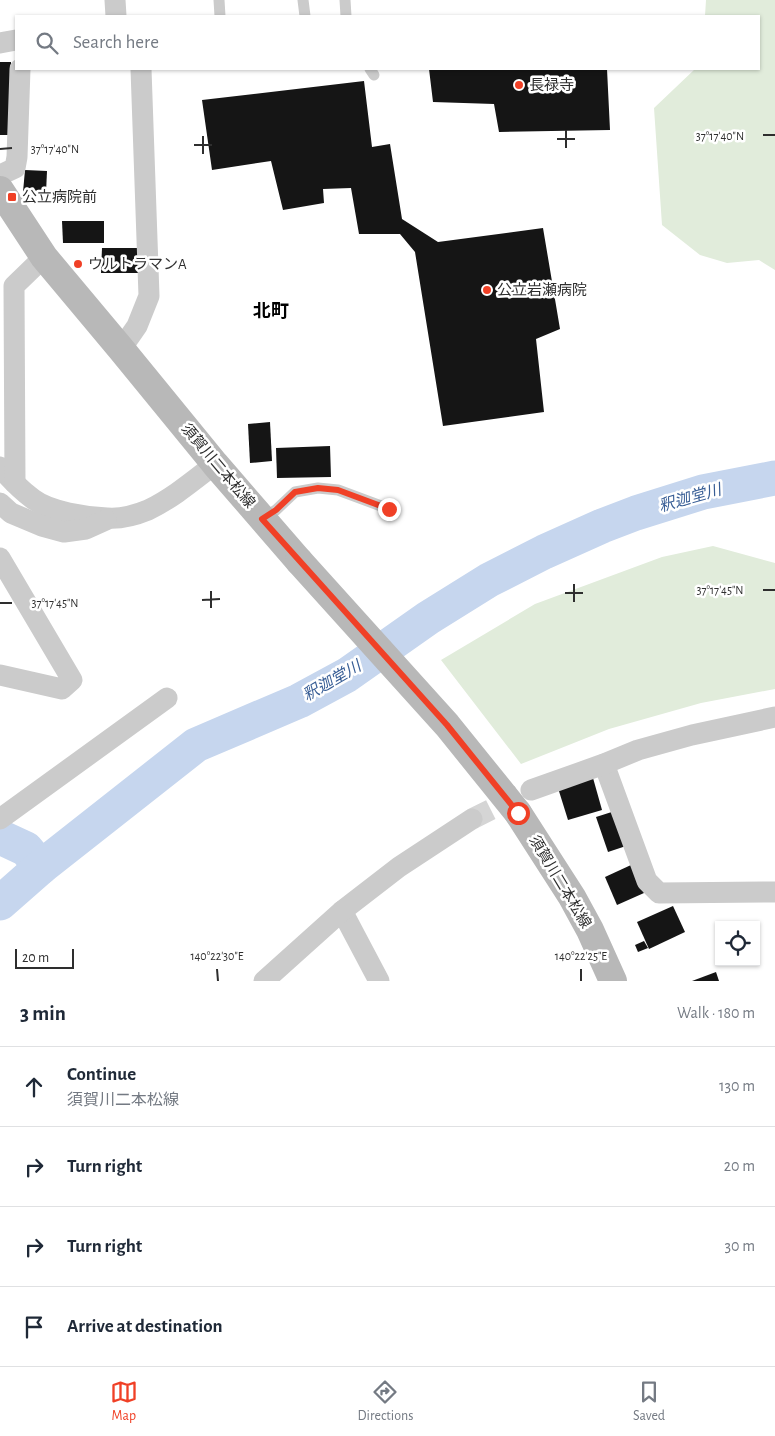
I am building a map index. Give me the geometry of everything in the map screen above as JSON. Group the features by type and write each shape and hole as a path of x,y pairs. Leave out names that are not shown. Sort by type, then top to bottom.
{"main road":[{"name":"須賀川二本松線","path":"0,190 44,257 215,464 299,561 447,725 518,813 572,897 590,930 613,981"}],"street":[{"path":"115,0 116,15"},
{"path":"0,43 15,40"},
{"path":"0,176 15,168 20,70"},
{"path":"121,349 137,326 150,296 141,70"},
{"path":"15,483 14,286 44,257"},
{"path":"0,467 35,500 58,511 108,518 135,515 149,510 178,492 215,464"},
{"path":"0,503 11,513 42,526 64,532 86,529 108,518"},
{"path":"0,558 72,680 62,689 0,675"},
{"path":"0,819 167,698"},
{"path":"531,790 638,750 692,735 775,717"},
{"path":"604,764 647,881 659,893 775,892"},
{"path":"264,981 342,911 399,867 472,819"},
{"path":"342,911 379,981"}],"lane":[{"path":"218,0 220,15"},
{"path":"302,0 305,15"},
{"path":"345,0 346,15"},
{"path":"262,519 276,510 295,492 318,488 338,490 389,509"}],"green space":[{"path":"706,0 775,0 775,270 759,260 727,263 700,255 662,225 654,108 694,70 760,70 760,15 705,15"},
{"path":"713,546 775,563 775,689 701,703 609,729 521,764 441,660 535,604 662,557"}],"building":[{"path":"0,62 11,62 10,135 0,135"},
{"name":"長禄寺","path":"429,70 607,70 610,130 499,132 494,104 433,102"},
{"name":"公立岩瀬病院","path":"364,81 372,147 390,144 402,219 438,242 543,228 560,329 536,339 544,412 443,426 415,252 400,234 359,234 351,188 323,189 324,203 283,210 271,161 212,170 202,100"},
{"path":"25,170 47,171 46,193 23,192"},
{"path":"62,221 104,221 104,243 63,243"},
{"path":"102,248 141,248 141,273 101,273"},
{"path":"270,422 272,461 250,463 248,424"},
{"path":"330,446 331,477 277,478 276,448"},
{"path":"593,778 602,810 568,820 558,788"},
{"path":"618,810 629,845 608,852 596,817"},
{"path":"631,865 644,893 617,905 605,877"},
{"path":"673,906 685,932 649,949 637,922"},
{"path":"644,941 648,948 638,952 635,945"},
{"path":"716,972 719,981 692,981"}],"waterway":[{"name":"釈迦堂川","path":"0,903 41,867 196,745 299,701 347,675 428,618 489,580 544,552 636,513 703,492 775,478"},
{"path":"0,837 26,849 41,867"}],"tunnel":[{"path":"472,819 522,794"}],"place":[{"name":"長禄寺","path":"519,85"},
{"name":"公立病院前","path":"12,197"},
{"name":"ウルトラマンA","path":"78,264"},
{"name":"公立岩瀬病院","path":"487,290"}],"district":[{"name":"北町","path":"271,312"}],"route":[{"path":"389,509 338,490 318,488 295,492 276,510 262,519 447,725 518,813"}]}
